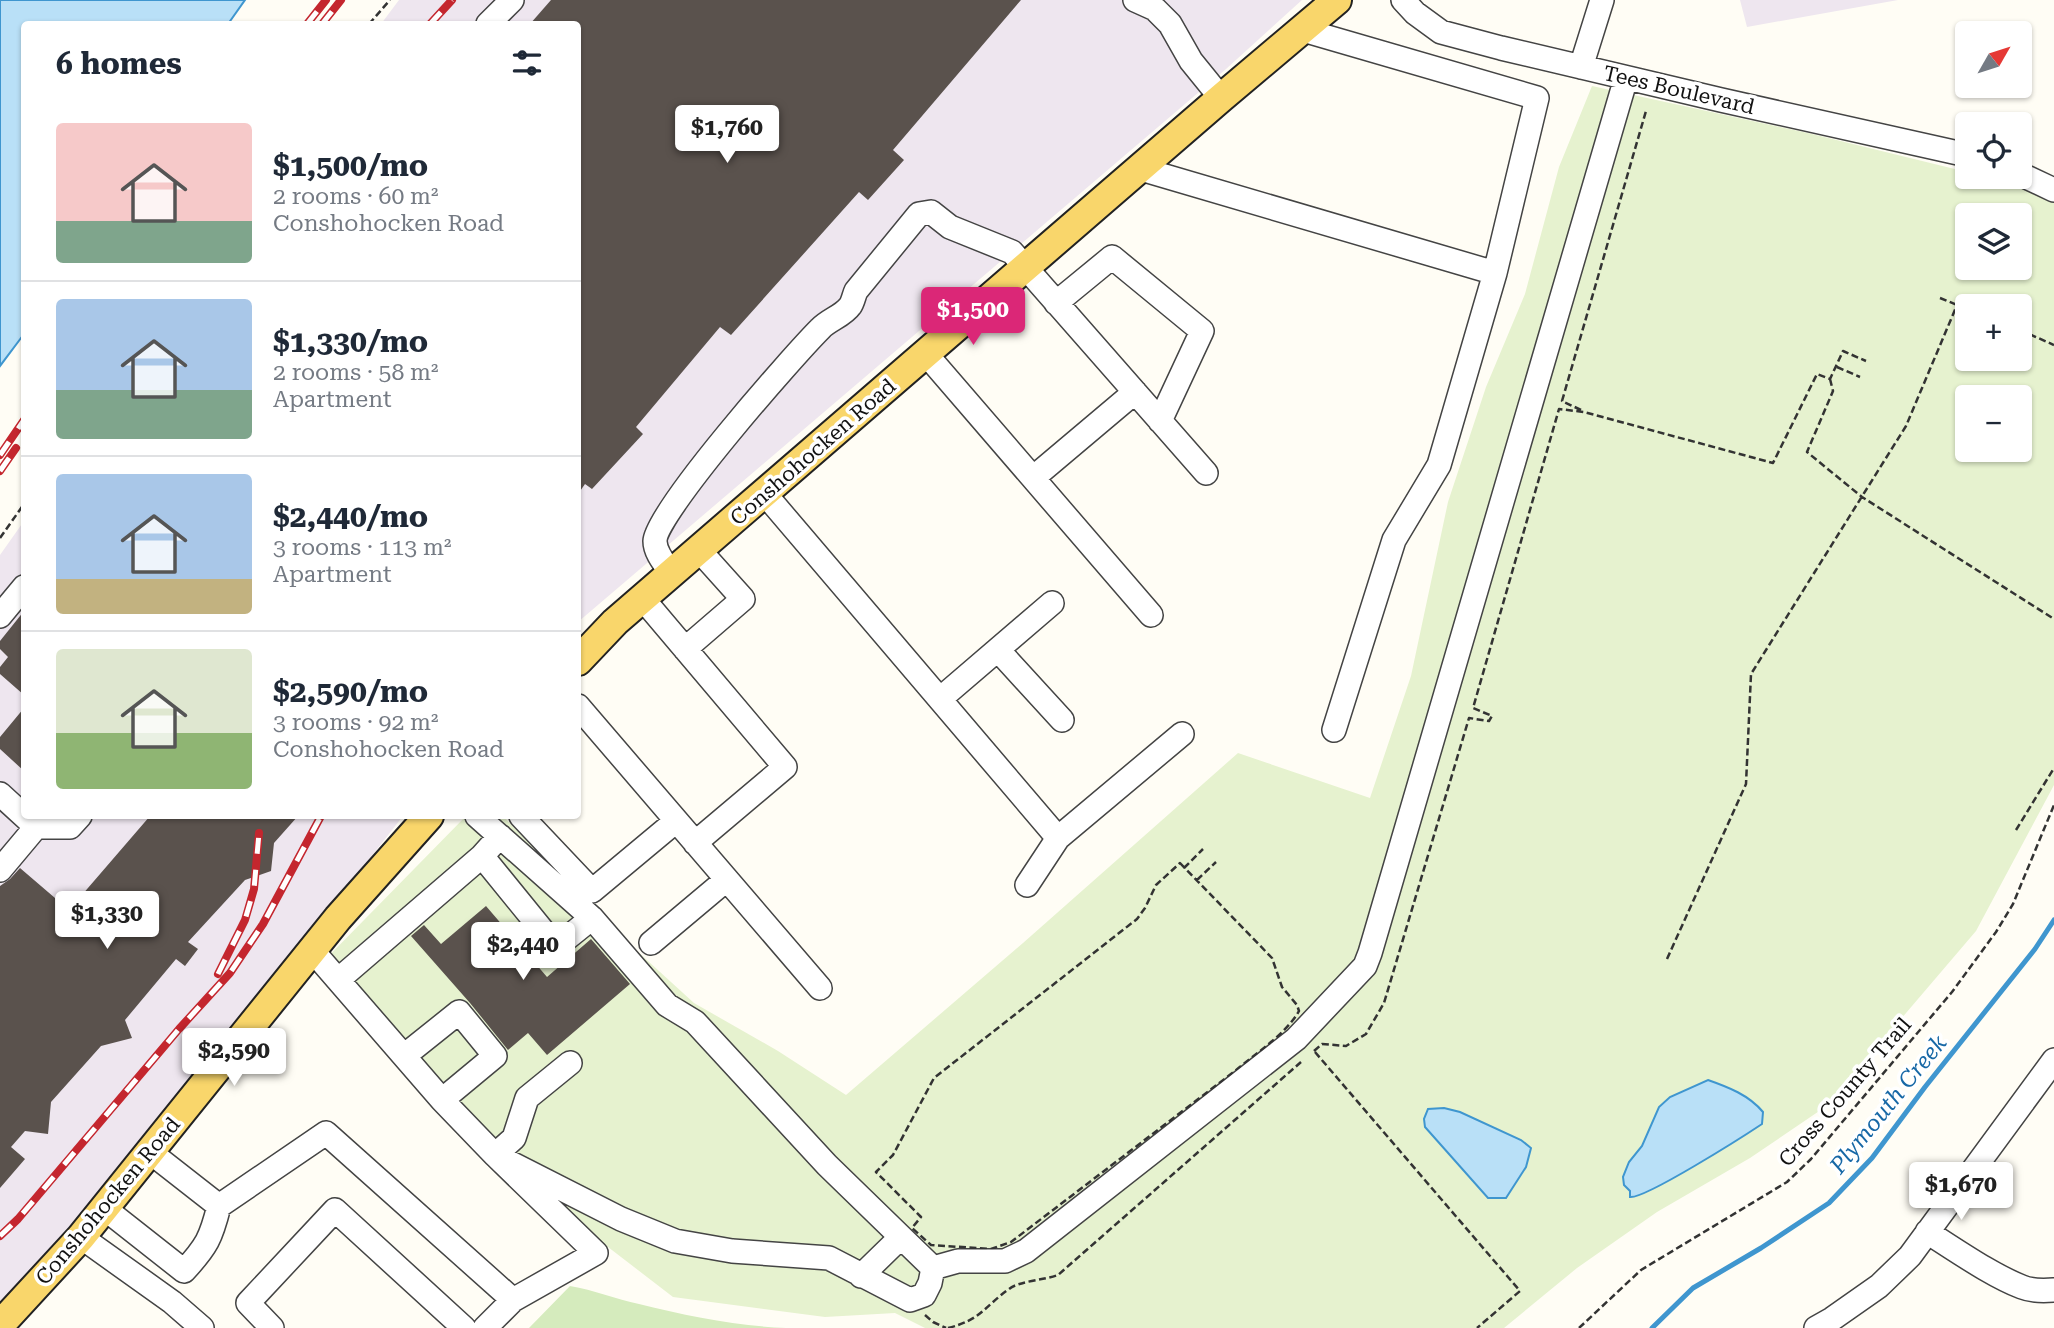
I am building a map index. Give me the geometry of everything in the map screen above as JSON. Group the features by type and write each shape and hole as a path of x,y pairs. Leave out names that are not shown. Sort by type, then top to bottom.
{"main road":[{"name":"Conshohocken Road","path":"581,657 615,622 1337,0"},
{"name":"Conshohocken Road","path":"0,1325 81,1237 338,918 426,819"}],"street":[{"path":"491,21 512,0"},
{"path":"1136,0 1155,9 1170,24 1191,61 1221,98"},
{"name":"Tees Boulevard","path":"1403,0 1415,13 1441,32 1626,78 1955,152"},
{"path":"1581,67 1602,0"},
{"path":"1303,30 1537,98 1495,274 1439,465 1394,540 1334,730"},
{"path":"933,1268 958,1261 1005,1261 1026,1251 1296,1039 1365,966 1626,78"},
{"path":"1141,169 1495,274"},
{"path":"2032,180 2054,190"},
{"path":"672,574 655,544 655,537 663,519 727,435 822,326 850,306 856,291 919,214 931,212 950,227 1012,252 1206,473"},
{"path":"1056,303 1112,257 1202,331 1160,421"},
{"path":"926,354 1151,615"},
{"path":"1033,478 1135,392"},
{"path":"765,494 1058,838"},
{"path":"685,649 743,599 699,550"},
{"path":"0,615 21,590"},
{"path":"643,599 785,767 695,843"},
{"path":"940,699 1052,604"},
{"path":"998,650 1062,720"},
{"path":"581,710 820,988"},
{"path":"1027,885 1058,838 1182,734"},
{"path":"0,794 21,813"},
{"path":"27,819 36,827 70,827 77,819"},
{"path":"480,819 592,918 667,1005 695,1022 827,1165 933,1268"},
{"path":"524,819 593,891 676,821"},
{"path":"0,870 36,827"},
{"path":"338,980 482,856 500,836"},
{"path":"482,856 556,947 592,918"},
{"path":"651,943 726,880"},
{"path":"312,950 442,1100 596,1253 513,1300 485,1328"},
{"path":"404,1056 458,1012 495,1056 442,1100"},
{"path":"1816,1328 1879,1286 1910,1256 2054,1060"},
{"path":"495,1155 514,1138 527,1098 570,1063"},
{"path":"104,1208 184,1270 198,1256 211,1236 219,1206 326,1133 513,1300"},
{"path":"150,1152 219,1206"},
{"path":"495,1155 621,1219 675,1241 732,1251 830,1258 910,1300 924,1295 933,1268"},
{"path":"272,1328 248,1303 335,1210 464,1328"},
{"path":"1927,1232 2023,1287 2042,1291 2054,1290"},
{"path":"81,1237 172,1302 202,1328"},
{"path":"861,1276 900,1238"}],"path":[{"path":"372,21 390,0"},
{"path":"1477,1328 1520,1291 1314,1051 1322,1044 1346,1046 1366,1034 1384,1003 1646,111"},
{"path":"1940,298 1955,304"},
{"path":"1667,959 1746,784 1751,674 1906,426 1955,310"},
{"path":"2032,335 2054,345"},
{"path":"1866,361 1843,351 1830,379 1833,391 1807,452 1862,497 2054,619"},
{"path":"1836,366 1860,377"},
{"path":"1562,401 1584,411 1773,463 1817,374 1830,379"},
{"path":"1559,410 1584,411"},
{"path":"0,538 21,508"},
{"path":"1469,718 1489,721 1492,716 1472,708"},
{"path":"2016,830 2054,768"},
{"name":"Cross County Trail","path":"1579,1328 1641,1270 1787,1182 1811,1159 1952,992 1996,932 2012,904 2054,805"},
{"path":"1184,868 1203,849"},
{"path":"1197,880 1216,862"},
{"path":"1180,863 1197,880 1272,958 1282,987 1297,1005 1299,1011 1295,1018 1235,1071 1011,1242 991,1249 931,1245 912,1228 920,1217 876,1172 893,1155 934,1077 1137,919 1156,885 1180,863"},
{"path":"948,1328 981,1314 1011,1287 1058,1275 1303,1060"}],"shaded area":[{"path":"399,0 1302,0 1226,69 581,619 581,21 383,21"},
{"path":"1740,0 1898,0 1747,27"},
{"path":"21,525 21,819 401,819 92,1213 0,1310 0,555"}],"green space":[{"path":"1592,86 1808,133 1955,169 1955,189 2026,189 2054,203 2054,785 1976,931 1834,1101 1750,1158 1657,1212 1577,1268 1504,1328 925,1328 895,1313 825,1317 673,1297 569,1217 314,971 463,819 506,819 562,878 694,1003 778,1051 846,1095 1238,753 1370,798 1411,676 1448,502 1486,387 1525,294 1559,167"},
{"path":"570,1286 694,1316 786,1328 529,1328"}],"water":[{"path":"0,0 245,0 230,21 21,21 21,338 0,366"},
{"path":"1708,1080 1745,1096 1763,1112 1762,1124 1674,1178 1630,1197 1623,1177 1629,1162 1642,1146 1659,1107 1670,1097"},
{"path":"1444,1108 1460,1112 1521,1140 1531,1148 1526,1167 1506,1198 1488,1198 1425,1127 1424,1119 1428,1109"}],"building":[{"path":"551,0 1021,0 893,150 904,160 868,200 859,192 731,335 720,327 636,427 643,434 592,489 585,484 581,490 581,21 533,21"},
{"path":"21,615 21,692 0,674 0,667 8,657 0,649 0,641"},
{"path":"21,712 21,768 0,749 0,737"},
{"path":"147,819 295,819 274,843 271,871 245,880 188,942 198,949 185,966 176,959 125,1020 132,1038 101,1046 51,1102 48,1134 25,1131 11,1147 25,1159 0,1188 0,886 20,868 69,910"},
{"path":"486,906 547,977 591,939 630,984 547,1055 528,1033 508,1050 411,936 424,925 441,944"}],"waterway":[{"name":"Plymouth Creek","path":"1652,1328 1693,1288 1761,1248 1829,1203 1872,1158 2035,949 2054,920"}],"railway":[{"path":"309,21 326,0"},
{"path":"324,21 341,0"},
{"path":"433,21 452,0"},
{"path":"0,455 21,424"},
{"path":"0,471 16,448"},
{"path":"0,1236 18,1219 230,973 263,924 319,819"},
{"path":"218,974 245,920 254,889 259,833"}]}
